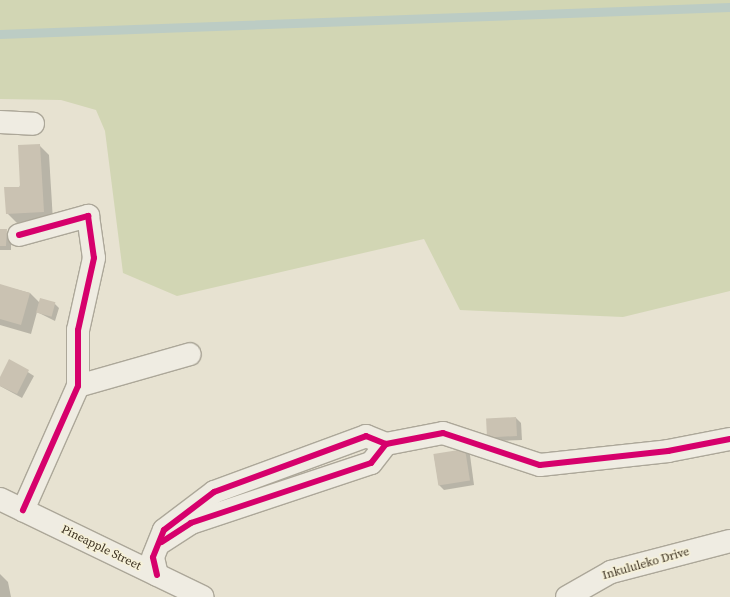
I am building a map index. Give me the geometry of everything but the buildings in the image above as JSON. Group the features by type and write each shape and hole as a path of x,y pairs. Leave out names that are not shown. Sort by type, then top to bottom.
{"street":[{"path":"0,122 33,124"},
{"path":"19,234 88,216 94,258 78,330 78,386 23,510"},
{"path":"78,386 190,354"},
{"path":"157,575 154,557 162,542 164,530 214,492 366,436 386,444 443,433 540,465 668,451 730,439"},
{"name":"Pineapple Street","path":"0,499 157,575 192,595"},
{"name":"Inkululeko Drive","path":"567,597 611,572 730,541"}],"green space":[{"path":"0,0 730,0 730,291 623,317 460,310 424,239 177,296 123,273 105,131 96,110 61,100 0,99"}],"waterway":[{"path":"0,34 730,7"}],"cycle path":[{"path":"19,235 88,216 94,258 78,330 78,386 23,510"},
{"path":"386,444 443,433 540,465 668,451 730,439"},
{"path":"157,575 153,557 164,530 214,492 366,436 386,444 371,463 191,523 162,542"}]}
